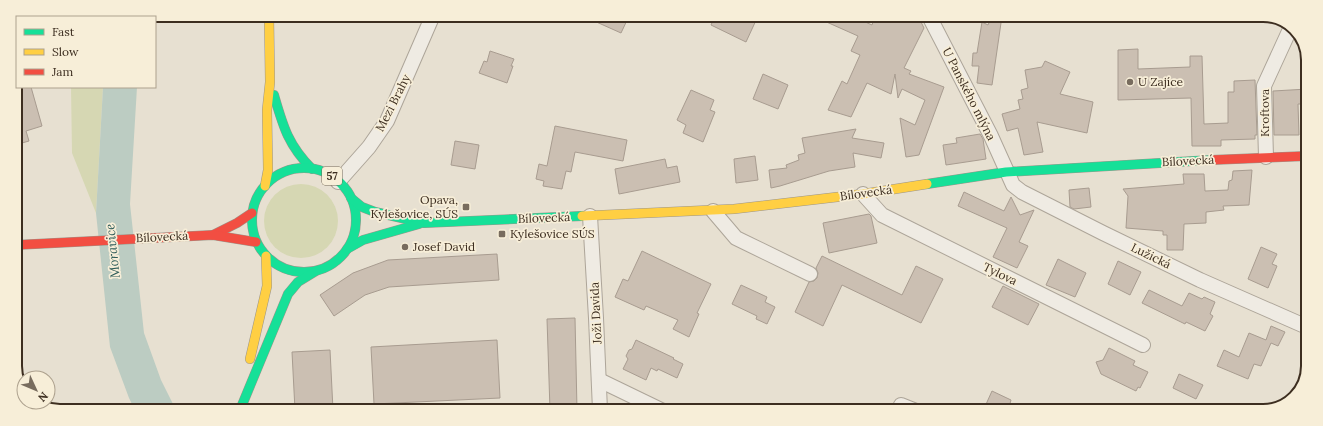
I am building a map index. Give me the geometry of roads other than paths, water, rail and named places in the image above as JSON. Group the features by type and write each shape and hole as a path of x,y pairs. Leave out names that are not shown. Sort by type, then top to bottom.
{"main road":[{"name":"57","path":"265,186 268,170 267,110 270,82 269,22"},
{"name":"57","path":"270,82 290,144 297,155 312,169"},
{"name":"Bílovecká","path":"351,198 362,207 375,212 395,218 424,223 714,211 863,194 1006,172 1301,156"},
{"name":"Bílovecká","path":"299,168 324,172 338,182 346,189 356,212 356,228 347,249 337,261 316,271 302,272 288,270 276,265 266,256 256,242 252,228 252,213 257,198 265,186 275,177 286,171 299,168"},
{"path":"212,235 237,223 252,213"},
{"name":"Bílovecká","path":"347,249 355,244 371,238 424,223"},
{"name":"Bílovecká","path":"22,244 212,235"},
{"path":"212,235 256,242"},
{"name":"57","path":"240,404 267,286 266,256"},
{"name":"57","path":"242,404 288,294 298,282 316,271"}],"street":[{"name":"Mezi Brahy","path":"338,182 369,147 387,121 430,22"},
{"name":"U Panského mlýna","path":"932,22 991,136 1006,172"},
{"name":"Kroftova","path":"1266,157 1264,86 1289,32"},
{"name":"Lužická","path":"1006,172 1013,185 1022,192 1200,280 1301,324"},
{"name":"Tylova","path":"863,194 882,216 1143,345"},
{"path":"714,211 736,238 810,274"},
{"name":"Joži Davida","path":"590,216 600,404"},
{"path":"599,380 649,404"}],"water":[{"name":"Moravice","path":"103,88 137,88 130,204 144,333 161,380 173,404 132,404 129,398 110,347 96,213"}],"place":[{"name":"U Zajíce","path":"1130,82"},
{"name":"Opava, Kylešovice, SÚS","path":"466,207"},
{"name":"Kylešovice SÚS","path":"502,234"},
{"name":"Josef David","path":"405,247"}]}
